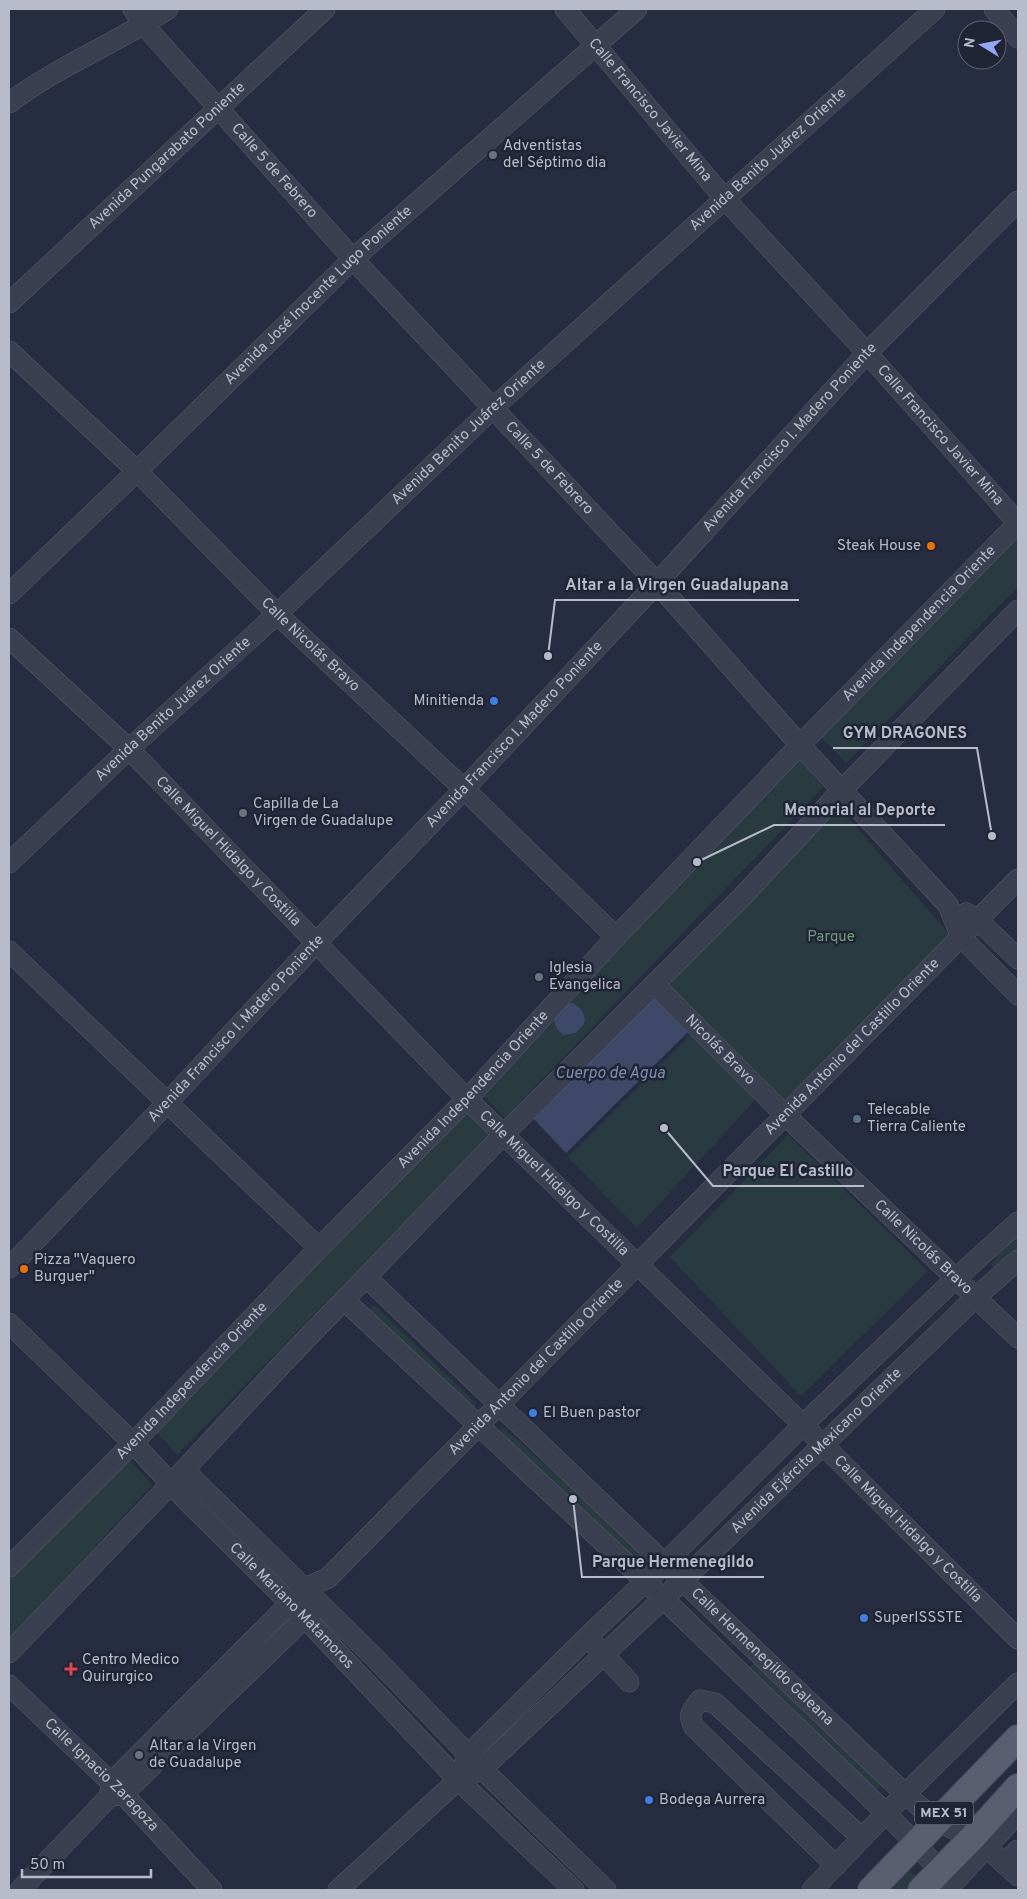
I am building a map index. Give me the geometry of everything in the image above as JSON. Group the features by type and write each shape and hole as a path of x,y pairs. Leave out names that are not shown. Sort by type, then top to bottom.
{"main road":[{"name":"MEX 51","path":"871,1890 1018,1738"},
{"name":"MEX 51","path":"921,1890 944,1880 979,1843 1018,1787"}],"street":[{"path":"9,103 18,87 138,17 168,9"},
{"name":"Avenida Pungarabato Poniente","path":"9,303 325,9"},
{"name":"Calle Francisco Javier Mina","path":"565,9 724,198 867,353 1018,523"},
{"name":"Avenida José Inocente Lugo Poniente","path":"9,594 353,259 637,9"},
{"name":"Avenida Benito Juárez Oriente","path":"9,862 277,614 493,408 935,9"},
{"path":"994,9 1018,38"},
{"name":"Calle 5 de Febrero","path":"138,17 353,259 657,583 800,745 843,789 948,905 961,937 1018,995"},
{"name":"Avenida Francisco I. Madero Poniente","path":"9,1268 464,789 657,583 867,353 1018,201"},
{"name":"Calle Nicolás Bravo","path":"9,351 137,471 277,614 464,789 616,937"},
{"name":"Avenida Independencia Oriente","path":"9,1567 133,1443 319,1248 467,1099 616,937 800,745 1018,523"},
{"path":"9,1653 503,1135 656,985 843,789 1018,610"},
{"name":"Calle Miguel Hidalgo y Costilla","path":"9,638 129,749 467,1099 823,1445 1018,1639"},
{"name":"Avenida Antonio del Castillo Oriente","path":"20,1890 197,1709 290,1603 305,1588 328,1578 1018,879"},
{"name":"Calle 5 de Febrero","path":"948,905 978,920 1018,959"},
{"path":"9,951 319,1248"},
{"name":"Nicolás Bravo","path":"656,985 785,1115"},
{"name":"Calle Nicolás Bravo","path":"785,1115 1018,1338"},
{"name":"Avenida Ejército Mexicano Oriente","path":"338,1890 458,1780 475,1762 528,1695 665,1563 802,1425 1018,1222"},
{"name":"Avenida Ejército Mexicano Oriente","path":"475,1762 543,1712 683,1580 975,1298 1018,1260"},
{"name":"Calle Hermenegildo Galeana","path":"366,1277 905,1794 937,1821 1014,1864"},
{"name":"Calle Hermenegildo Galeana","path":"344,1300 645,1581 886,1813 915,1843 944,1880"},
{"name":"Calle Mariano Matamoros","path":"9,1323 133,1443 177,1477 305,1588 598,1888"},
{"name":"Calle Mariano Matamoros","path":"177,1477 290,1603 458,1780 574,1890"},
{"name":"Avenida Antonio del Castillo Oriente","path":"197,1709 305,1618 320,1603 328,1578"},
{"path":"587,1637 629,1682"},
{"path":"736,1670 755,1650"},
{"path":"812,1890 886,1813 1018,1683"},
{"name":"Calle Ignacio Zaragoza","path":"9,1685 212,1890"},
{"path":"528,1695 543,1712"},
{"path":"836,1866 694,1727 690,1719 690,1712 700,1700 715,1703 862,1838"},
{"path":"979,1843 1018,1813"}],"green space":[{"path":"1018,531 1018,587 846,763 819,735"},
{"path":"796,755 823,787 505,1118 480,1092"},
{"name":"Parque","path":"838,806 950,935 784,1106 668,986"},
{"path":"690,1035 757,1098 637,1228 568,1157"},
{"path":"465,1109 491,1133 177,1455 154,1429"},
{"path":"788,1135 928,1271 801,1396 670,1257"},
{"path":"1018,1232 1018,1255 994,1269 991,1264"},
{"path":"374,1305 477,1404 469,1413 367,1312"},
{"path":"503,1427 652,1560 642,1570 494,1437"},
{"path":"127,1457 152,1485 10,1638 9,1575"},
{"path":"755,1662 883,1782 877,1790 747,1671"},
{"path":"907,1867 918,1879 907,1890 885,1890"}],"water":[{"name":"Cuerpo de Agua","path":"654,992 689,1031 566,1153 531,1116"},
{"path":"572,1003 582,1011 585,1020 583,1026 576,1033 563,1035 557,1029 554,1021 566,1005"}],"place":[{"name":"Adventistas del Séptimo dia","path":"493,155"},
{"name":"Steak House","path":"931,546"},
{"name":"Altar a la Virgen Guadalupana","path":"548,656"},
{"name":"Minitienda","path":"494,701"},
{"name":"Capilla de La Virgen de Guadalupe","path":"243,813"},
{"name":"GYM DRAGONES","path":"992,836"},
{"name":"Memorial al Deporte","path":"697,862"},
{"name":"Iglesia Evangelica","path":"539,977"},
{"name":"Telecable Tierra Caliente","path":"857,1119"},
{"name":"Parque El Castillo","path":"664,1128"},
{"name":"Pizza \"Vaquero Burguer\"","path":"24,1269"},
{"name":"El Buen pastor","path":"533,1413"},
{"name":"Parque Hermenegildo","path":"573,1499"},
{"name":"SuperISSSTE","path":"864,1618"},
{"name":"Centro Medico Quirurgico","path":"71,1669"},
{"name":"Altar a la Virgen de Guadalupe","path":"139,1755"},
{"name":"Bodega Aurrera","path":"649,1800"}]}
